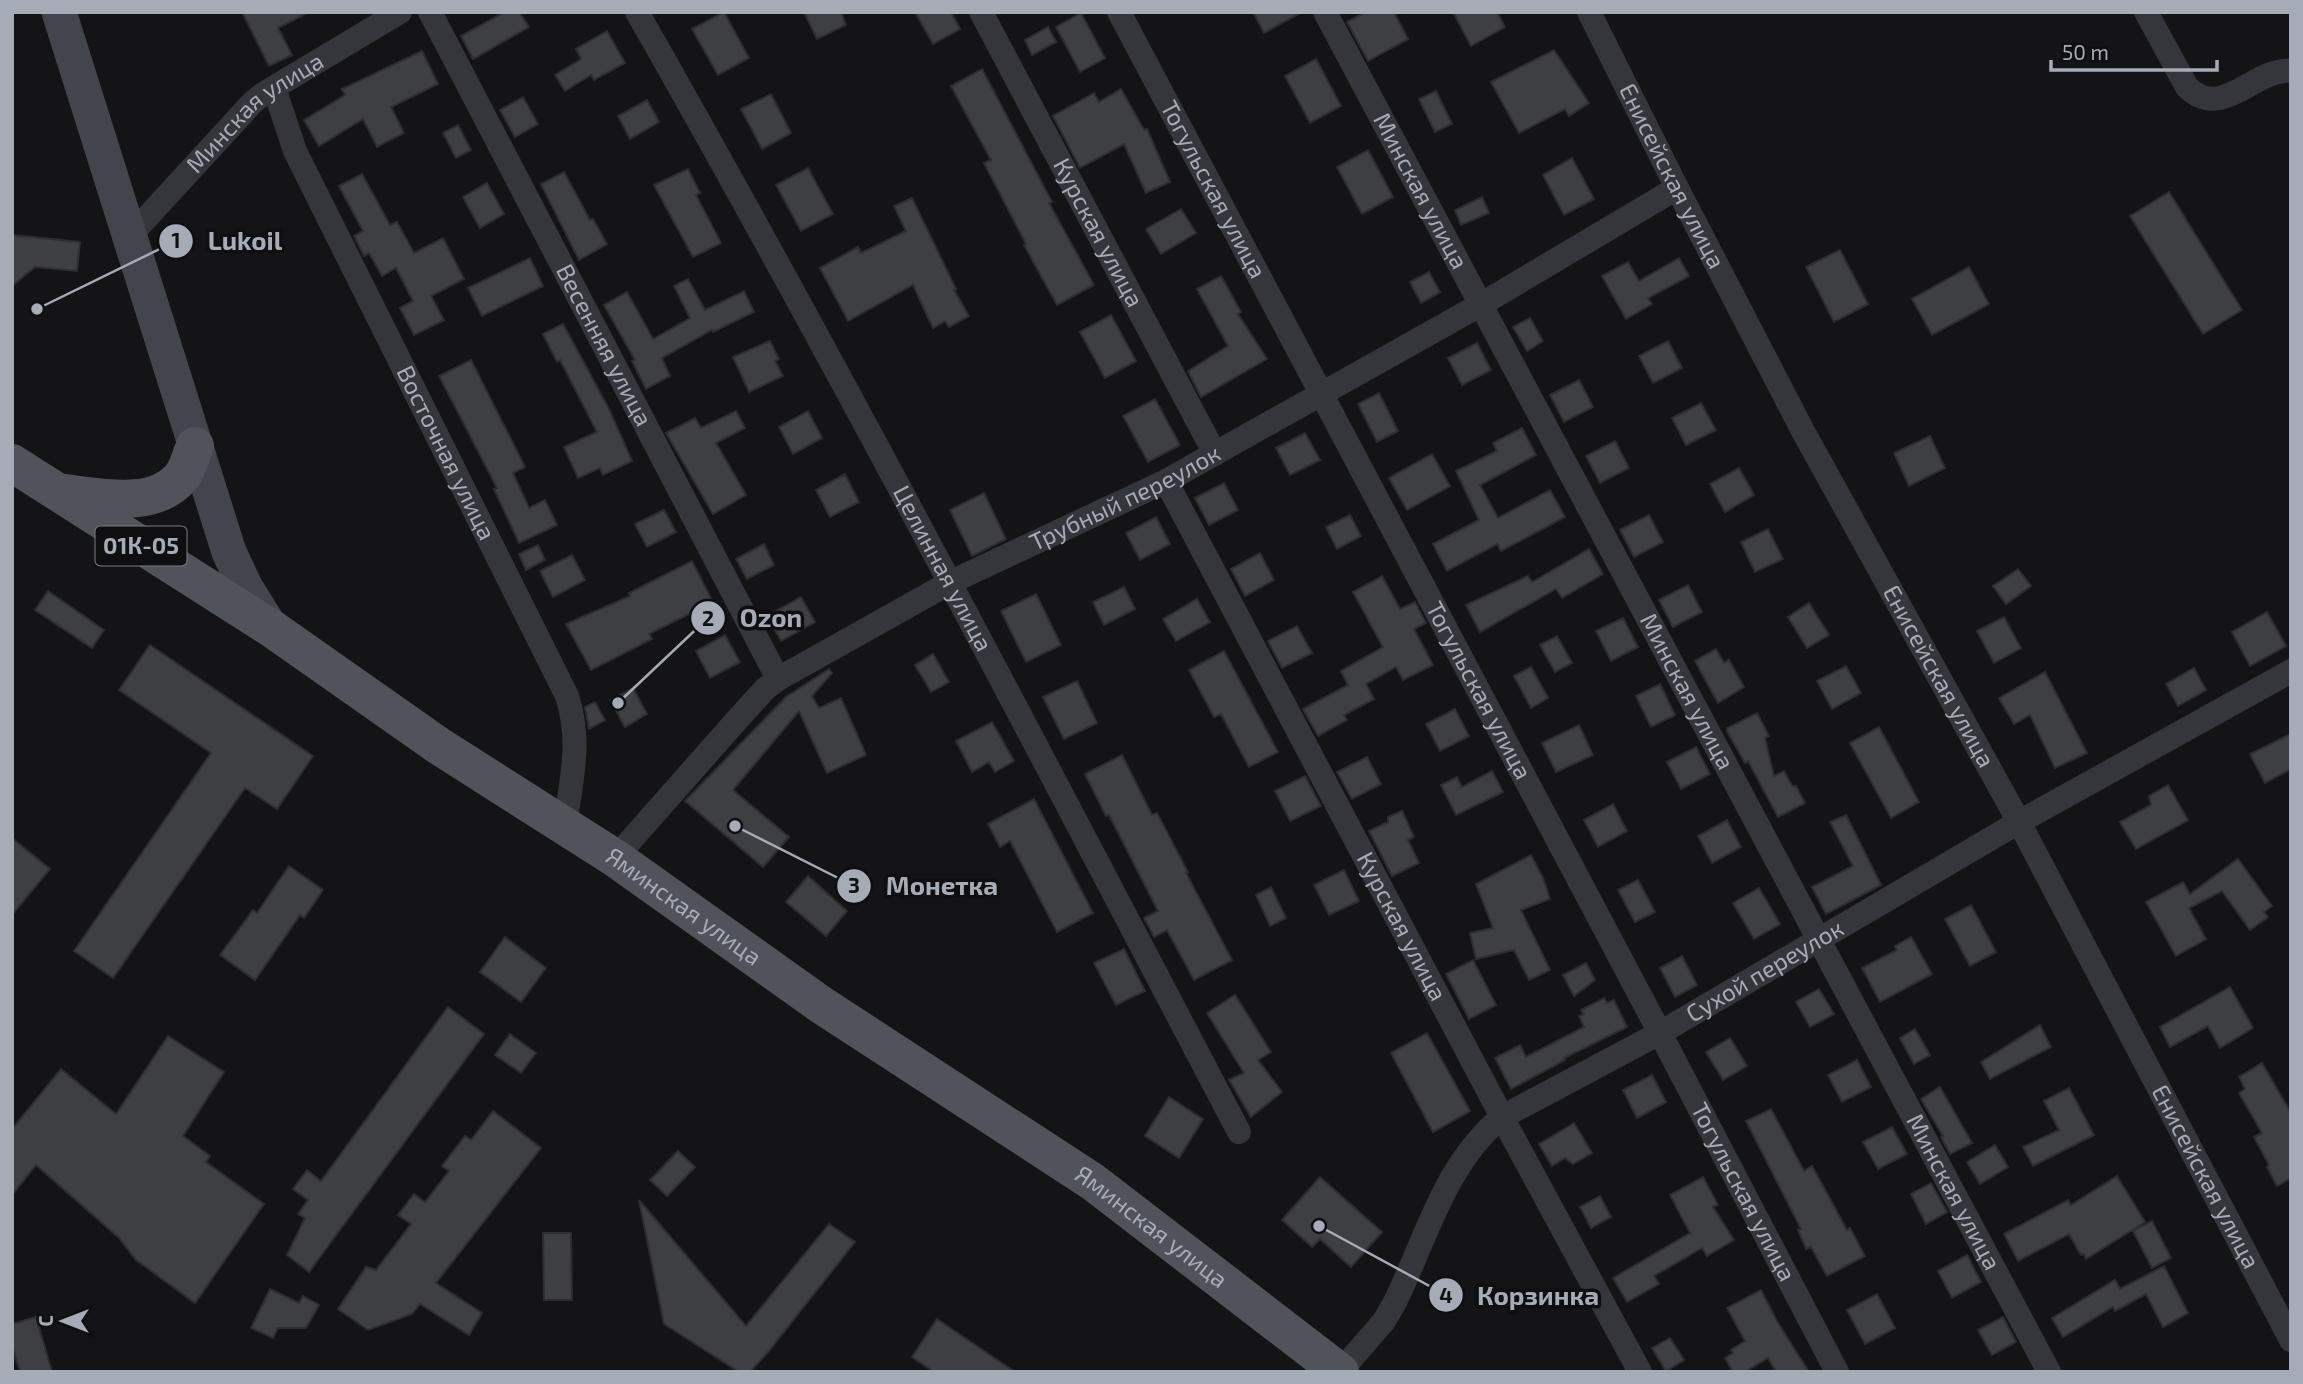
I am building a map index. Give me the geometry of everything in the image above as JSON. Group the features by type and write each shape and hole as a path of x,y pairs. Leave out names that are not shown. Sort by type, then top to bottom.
{"main road":[{"path":"59,12 229,552 246,588 271,628"},
{"path":"56,493 122,499 147,496 170,487 184,474 195,446"},
{"name":"Яминская улица","path":"12,463 271,628 439,746 615,858 820,1004 1093,1182 1340,1372"}],"street":[{"name":"Минская улица","path":"129,237 241,114 274,88 400,12"},
{"name":"Весенняя улица","path":"430,12 778,679"},
{"name":"Целинная улица","path":"637,12 785,276 951,582 1239,1132"},
{"name":"Курская улица","path":"981,12 1215,454"},
{"name":"Тогульская улица","path":"1119,12 1323,393 1836,1372"},
{"name":"Минская улица","path":"1325,12 2049,1372"},
{"name":"Енисейская улица","path":"1589,12 1804,433 2019,822 2291,1340"},
{"path":"2146,12 2187,87 2194,94 2213,99 2225,97 2281,70 2291,71"},
{"name":"Восточная улица","path":"274,88 295,151 567,696 574,719 576,741 565,827"},
{"name":"Трубный переулок","path":"615,858 736,721 778,679 951,582 1166,481 1480,304 1677,188"},
{"name":"Курская улица","path":"1166,481 1640,1372"},
{"name":"Сухой переулок","path":"1340,1372 1384,1321 1442,1196 1457,1170 1490,1127 1502,1117 1660,1033 2019,822 2291,671"}],"building":[{"path":"242,12 309,12 278,28 292,55 269,66"},
{"path":"505,12 519,12 529,27 473,59 461,36"},
{"path":"724,12 749,58 718,75 692,29"},
{"path":"804,12 841,12 846,25 817,39"},
{"path":"915,12 951,12 960,29 933,44"},
{"path":"1253,12 1302,12 1264,33"},
{"path":"1366,12 1394,12 1408,39 1368,61 1347,22"},
{"path":"1453,12 1497,12 1505,27 1471,46"},
{"path":"1081,13 1105,58 1080,72 1056,27"},
{"path":"1048,27 1056,42 1032,55 1025,40"},
{"path":"607,31 625,63 594,80 591,75 565,91 555,75 581,59 576,49"},
{"path":"1554,50 1589,103 1569,116 1565,109 1519,133 1491,82"},
{"path":"422,51 438,84 391,107 404,133 377,147 363,119 319,146 304,120 345,95 342,89"},
{"path":"1316,59 1341,106 1310,123 1285,76"},
{"path":"982,69 1052,202 1049,203 1094,285 1057,305 984,163 991,160 951,86"},
{"path":"1121,89 1144,130 1147,129 1170,182 1146,193 1124,144 1080,168 1053,116 1094,93 1099,102"},
{"path":"1436,91 1452,124 1435,132 1419,99"},
{"path":"771,94 791,133 762,149 741,109"},
{"path":"523,97 538,124 515,137 500,110"},
{"path":"647,100 659,122 630,139 618,116"},
{"path":"458,125 471,150 456,158 443,133"},
{"path":"1368,150 1393,197 1362,214 1337,167"},
{"path":"1572,158 1594,199 1564,215 1543,175"},
{"path":"808,168 833,214 801,231 776,185"},
{"path":"688,169 700,193 696,195 721,243 693,257 654,185"},
{"path":"564,172 590,220 593,219 607,244 579,260 541,184"},
{"path":"362,174 390,225 397,222 414,253 443,238 464,279 431,296 444,320 414,335 400,308 413,301 396,268 382,276 369,253 364,256 354,236 363,231 339,186"},
{"path":"487,183 504,214 480,228 463,197"},
{"path":"2169,192 2242,310 2203,334 2130,216"},
{"path":"1482,197 1489,213 1461,225 1455,210"},
{"path":"912,198 956,289 954,290 969,316 949,327 945,321 933,328 913,285 848,321 820,268 858,247 861,253 906,231 894,206"},
{"path":"1181,209 1196,233 1161,254 1146,229"},
{"path":"12,235 80,242 77,271 35,267 12,286"},
{"path":"1840,250 1868,304 1834,322 1806,267"},
{"path":"530,258 543,286 482,316 468,288"},
{"path":"1679,258 1689,276 1648,298 1652,304 1626,319 1602,276 1628,262 1639,281"},
{"path":"1969,267 1989,304 1932,335 1912,299"},
{"path":"1429,272 1440,292 1421,303 1410,282"},
{"path":"1221,276 1241,312 1238,314 1267,359 1201,397 1188,371 1228,346 1197,289"},
{"path":"688,279 705,310 744,291 754,312 713,332 712,330 662,358 670,376 646,389 632,361 635,360 604,305 627,292 653,339 690,318 674,286"},
{"path":"1111,315 1136,361 1105,378 1080,332"},
{"path":"1530,318 1543,341 1527,351 1513,327"},
{"path":"563,324 609,409 632,461 603,475 600,468 578,478 564,447 597,432 560,360 557,362 543,334"},
{"path":"770,341 779,359 775,361 783,376 749,392 733,357"},
{"path":"1668,341 1682,368 1653,383 1639,356"},
{"path":"1477,343 1491,370 1462,385 1448,358"},
{"path":"471,360 525,467 513,473 529,508 545,500 557,525 519,543 494,489 497,488 439,376"},
{"path":"1579,380 1593,407 1564,422 1550,395"},
{"path":"1379,393 1398,431 1377,442 1358,404"},
{"path":"1155,399 1180,445 1148,462 1123,416"},
{"path":"1701,403 1716,430 1686,445 1672,418"},
{"path":"736,411 745,428 716,443 746,495 713,514 666,433 695,418 701,428"},
{"path":"808,411 822,438 793,454 779,427"},
{"path":"1522,428 1536,455 1480,485 1498,518 1550,490 1565,517 1501,551 1497,544 1447,571 1433,544 1479,520 1456,471 1497,451 1493,443"},
{"path":"1305,433 1320,460 1290,475 1276,448"},
{"path":"1930,436 1945,468 1909,486 1894,453"},
{"path":"1615,441 1629,468 1600,483 1586,456"},
{"path":"1432,454 1450,486 1407,510 1389,478"},
{"path":"1739,468 1754,495 1725,512 1710,484"},
{"path":"845,474 859,502 830,517 816,490"},
{"path":"1224,483 1238,510 1209,525 1195,498"},
{"path":"984,493 1006,539 972,556 950,510"},
{"path":"664,510 676,532 647,547 635,524"},
{"path":"1350,515 1361,536 1337,549 1326,527"},
{"path":"1649,515 1663,542 1634,557 1620,530"},
{"path":"1156,517 1170,544 1140,560 1126,533"},
{"path":"1768,529 1783,559 1755,572 1741,542"},
{"path":"764,544 774,565 747,579 736,559"},
{"path":"538,545 545,560 526,570 519,554"},
{"path":"1589,549 1603,574 1562,598 1556,589 1480,632 1466,605 1528,576 1532,582"},
{"path":"1260,553 1274,580 1245,596 1231,569"},
{"path":"572,555 585,580 553,597 540,571"},
{"path":"692,561 713,602 649,634 652,639 591,670 566,624 630,596 629,593"},
{"path":"2018,569 2031,586 2006,604 1993,586"},
{"path":"1382,576 1400,609 1415,602 1426,623 1414,629 1433,665 1403,680 1396,667 1366,684 1374,699 1344,715 1347,720 1318,736 1303,709 1348,685 1341,671 1383,647 1353,592"},
{"path":"1688,585 1702,612 1673,627 1659,600"},
{"path":"1124,587 1135,609 1104,625 1093,602"},
{"path":"48,591 104,630 92,648 35,610"},
{"path":"1036,594 1061,645 1026,662 1001,611"},
{"path":"801,597 815,622 781,641 767,616"},
{"path":"1197,599 1210,622 1176,641 1163,619"},
{"path":"1809,603 1829,635 1807,648 1788,617"},
{"path":"2267,612 2286,646 2250,666 2232,632"},
{"path":"2004,617 2021,648 1994,663 1977,631"},
{"path":"1623,618 1638,647 1611,661 1596,631"},
{"path":"1297,626 1312,653 1282,668 1268,641"},
{"path":"725,635 740,662 710,678 696,651"},
{"path":"1557,636 1572,663 1555,672 1540,645"},
{"path":"150,645 313,756 277,809 245,788 113,978 74,951 211,753 119,690"},
{"path":"1716,649 1724,663 1729,660 1744,687 1718,703 1695,661"},
{"path":"1224,651 1278,752 1249,767 1221,714 1214,717 1189,670"},
{"path":"933,654 949,682 931,692 915,665"},
{"path":"1846,666 1861,693 1832,709 1817,681"},
{"path":"1531,667 1548,698 1531,708 1514,676"},
{"path":"2194,668 2206,690 2178,706 2166,684"},
{"path":"829,669 832,673 812,696 819,708 841,698 866,755 827,773 799,711 733,790 789,837 763,867 685,801 786,697"},
{"path":"2045,672 2087,753 2055,768 2030,715 2014,724 1999,698"},
{"path":"1077,681 1097,723 1064,739 1043,697"},
{"path":"1660,684 1675,715 1651,727 1636,696"},
{"path":"633,688 647,714 625,727 610,700"},
{"path":"595,702 605,720 589,729 585,707"},
{"path":"1455,709 1469,736 1440,751 1426,724"},
{"path":"1757,713 1769,736 1765,738 1774,776 1784,771 1805,803 1778,817 1748,761 1745,763 1727,731 1727,728"},
{"path":"992,722 1014,761 995,772 989,762 972,772 956,741"},
{"path":"1579,725 1593,755 1556,772 1542,743"},
{"path":"1879,727 1919,802 1891,818 1850,743"},
{"path":"2291,734 2291,769 2265,783 2250,754"},
{"path":"1696,747 1710,774 1681,789 1667,762"},
{"path":"1122,755 1152,815 1157,813 1232,960 1194,980 1167,930 1154,937 1144,918 1158,911 1085,774"},
{"path":"1367,757 1381,784 1352,799 1337,772"},
{"path":"1492,771 1503,792 1456,815 1441,785 1457,777 1462,787"},
{"path":"1305,776 1321,806 1290,821 1275,791"},
{"path":"2168,785 2188,820 2136,849 2120,822 2151,805 2149,796"},
{"path":"1034,799 1093,913 1057,932 1010,841 1000,847 988,824"},
{"path":"1613,804 1627,831 1598,847 1584,820"},
{"path":"1402,811 1414,837 1408,840 1419,863 1392,876 1369,831 1388,822 1388,817"},
{"path":"1846,815 1881,885 1826,914 1812,887 1853,866 1830,822"},
{"path":"1727,820 1741,847 1712,863 1698,836"},
{"path":"12,838 50,869 12,915"},
{"path":"1531,855 1550,899 1521,910 1550,970 1529,980 1514,950 1476,959 1470,933 1493,928 1476,884"},
{"path":"2238,859 2272,906 2264,912 2268,917 2250,930 2222,891 2189,908 2206,939 2176,956 2146,902 2183,882 2190,894"},
{"path":"289,866 323,890 304,918 300,915 255,980 220,955 253,910 257,913"},
{"path":"1344,870 1359,901 1329,915 1314,885"},
{"path":"808,876 847,911 826,936 786,902"},
{"path":"1638,880 1655,912 1635,922 1618,890"},
{"path":"1271,887 1286,918 1270,926 1256,895"},
{"path":"1759,888 1780,924 1754,939 1733,903"},
{"path":"1971,905 1996,952 1970,966 1945,919"},
{"path":"505,937 546,968 521,1002 480,972"},
{"path":"1911,937 1932,974 1880,1002 1862,968 1897,950 1895,946"},
{"path":"1124,949 1145,991 1116,1005 1094,963"},
{"path":"1682,956 1697,985 1675,997 1660,968"},
{"path":"1473,960 1496,1005 1469,1019 1446,974"},
{"path":"1586,963 1595,980 1574,996 1563,975"},
{"path":"2230,987 2253,1028 2220,1048 2208,1026 2170,1047 2160,1027"},
{"path":"1819,989 1834,1014 1810,1027 1796,1002"},
{"path":"1235,995 1271,1052 1258,1060 1282,1092 1251,1117 1229,1080 1244,1073 1207,1013"},
{"path":"1604,998 1607,1003 1614,1000 1627,1027 1564,1058 1565,1060 1511,1089 1495,1058 1520,1045 1526,1057 1584,1027 1579,1016 1584,1014 1581,1010"},
{"path":"448,1007 484,1034 309,1272 287,1255 305,1218 298,1214 308,1200 293,1189 307,1170 321,1181"},
{"path":"2040,1025 2051,1047 1990,1079 1981,1062"},
{"path":"1915,1029 1930,1055 1914,1064 1900,1038"},
{"path":"1427,1033 1470,1111 1433,1132 1391,1053"},
{"path":"510,1034 536,1053 521,1073 495,1055"},
{"path":"168,1036 224,1072 183,1136 210,1156 206,1162 264,1204 195,1303 136,1260 119,1238 36,1165 12,1195 12,1129 61,1069 116,1114"},
{"path":"1730,1038 1747,1066 1723,1080 1706,1052"},
{"path":"1857,1060 1871,1087 1842,1102 1828,1075"},
{"path":"2262,1063 2291,1113 2291,1178 2277,1186 2254,1137 2262,1133 2239,1093 2245,1089 2239,1077"},
{"path":"1652,1075 1666,1102 1637,1118 1623,1090"},
{"path":"1940,1087 1972,1143 1950,1154 1941,1137 1943,1136 1921,1099"},
{"path":"2069,1088 2094,1135 2033,1166 2023,1147 2059,1130 2044,1101"},
{"path":"1169,1097 1203,1119 1179,1158 1145,1136"},
{"path":"1771,1109 1804,1171 1812,1166 1847,1230 1850,1228 1865,1256 1827,1276 1811,1247 1806,1249 1798,1230 1801,1229 1746,1121"},
{"path":"493,1111 541,1148 436,1283 482,1313 469,1335 420,1304 412,1314 368,1330 338,1309 366,1267 376,1270 411,1224 398,1215 414,1194 425,1202 449,1171 442,1166 465,1136 471,1140"},
{"path":"1574,1123 1592,1153 1573,1164 1565,1158 1552,1166 1539,1144"},
{"path":"1892,1127 1907,1154 1878,1169 1863,1142"},
{"path":"1995,1145 2008,1167 1980,1184 1967,1162"},
{"path":"678,1151 695,1167 667,1196 650,1180"},
{"path":"2117,1176 2145,1222 2086,1259 2069,1234 2018,1261 2004,1234 2068,1200 2071,1205"},
{"path":"1320,1177 1382,1232 1351,1267 1320,1239 1312,1247 1282,1220"},
{"path":"1703,1177 1718,1205 1713,1207 1734,1240 1707,1256 1702,1248 1654,1276 1659,1284 1627,1302 1613,1278 1690,1233 1670,1195"},
{"path":"1931,1183 1947,1212 1926,1224 1911,1194"},
{"path":"1600,1196 1611,1217 1591,1228 1580,1207"},
{"path":"639,1200 746,1326 829,1224 855,1242 768,1352 750,1372 739,1372 664,1324"},
{"path":"2152,1221 2171,1258 2152,1268 2133,1231"},
{"path":"543,1233 571,1233 572,1300 544,1300"},
{"path":"1967,1255 1981,1282 1952,1298 1938,1271"},
{"path":"2164,1266 2188,1313 2163,1327 2146,1294 2115,1311 2113,1307 2063,1337 2052,1318 2115,1280 2120,1289"},
{"path":"270,1289 299,1303 303,1296 319,1305 306,1328 278,1328 273,1338 251,1328"},
{"path":"1761,1290 1809,1372 1776,1372 1768,1358 1745,1372 1733,1372 1725,1358 1733,1353 1731,1350 1745,1341 1727,1308"},
{"path":"1877,1294 1895,1328 1865,1344 1847,1310"},
{"path":"36,1317 52,1372 20,1372 12,1346 12,1324"},
{"path":"2003,1317 2016,1342 1992,1355 1978,1330"},
{"path":"937,1319 1015,1372 934,1372 912,1357"},
{"path":"1670,1338 1684,1360 1666,1371 1652,1348"}],"place":[{"name":"Lukoil","path":"37,309"},
{"name":"Ozon","path":"618,703"},
{"name":"Монетка","path":"735,826"},
{"name":"Корзинка","path":"1319,1226"}]}
